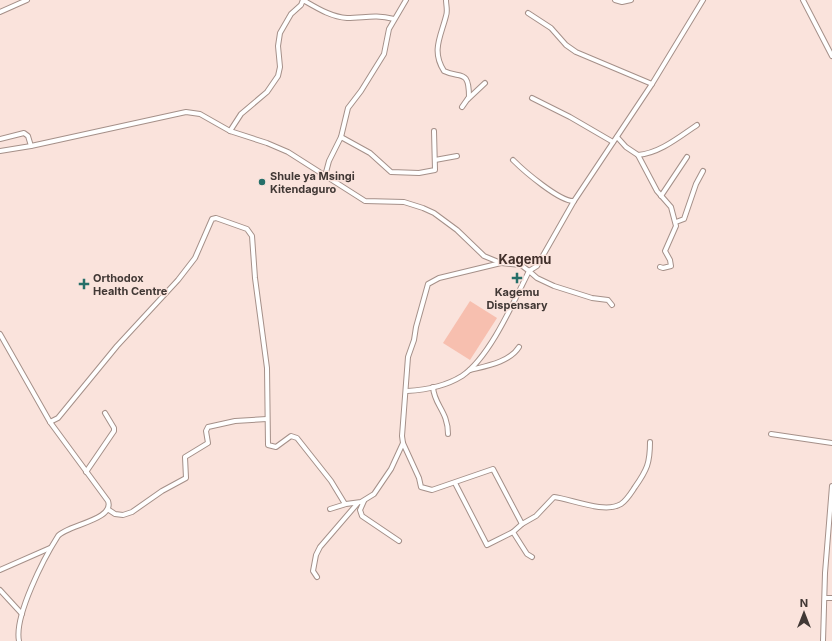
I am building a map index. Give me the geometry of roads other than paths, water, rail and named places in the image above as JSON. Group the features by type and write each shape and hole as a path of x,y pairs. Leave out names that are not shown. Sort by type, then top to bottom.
{"street":[{"path":"0,12 27,0"},
{"path":"230,131 241,114 267,92 278,76 280,67 278,44 280,33 291,14 301,5 303,0 329,14 342,17 376,16 394,19"},
{"path":"325,176 329,161 341,137 348,108 361,91 384,54 387,34 394,19 406,0"},
{"path":"446,0 447,14 439,37 437,53 444,71 461,74 465,78 469,90 468,100"},
{"path":"615,0 625,2 631,0"},
{"path":"470,370 490,344 529,270 536,266 574,201 652,84 703,0"},
{"path":"804,0 832,56"},
{"path":"528,13 552,28 566,45 576,52 652,84"},
{"path":"462,107 485,83"},
{"path":"532,98 570,117 613,142"},
{"path":"0,151 31,146 186,112 200,114 230,131 267,143 288,152 365,201 404,202 418,206 434,213 457,230 484,256 501,263 521,265 537,278 549,284 592,298 608,300 612,305"},
{"path":"638,155 647,154 658,150 697,125"},
{"path":"341,137 365,150 392,172 434,171 434,131"},
{"path":"0,139 24,133 28,136 31,146"},
{"path":"616,137 626,147 638,155 662,196 671,207 676,222 674,234 665,248 665,252 670,260 670,266 663,268 660,267"},
{"path":"435,160 444,160 457,156"},
{"path":"662,196 688,157"},
{"path":"513,160 526,173 559,196 565,200 574,201"},
{"path":"676,222 684,219 696,184 703,171"},
{"path":"50,422 60,416 117,346 178,280 198,253 212,219 215,218 247,229 252,236 255,278 267,368 268,446 276,447 291,436 295,437 331,481 345,504"},
{"path":"317,577 313,571 318,550 358,503 378,490 391,469 403,443 408,357 414,340 416,327 428,284 439,278 501,263"},
{"path":"0,334 50,422 108,501 109,510 115,514 129,513 186,478 185,457 208,443 206,431 208,427 236,421 267,418"},
{"path":"407,392 451,382 470,370 494,364 515,352 519,347"},
{"path":"433,387 434,396 447,420 448,434"},
{"path":"86,472 114,431 114,428 105,413"},
{"path":"771,434 832,443"},
{"path":"455,483 487,545 513,532 522,524 536,516 554,497 603,507 621,504 630,495 648,468 650,442"},
{"path":"403,443 422,488 432,490 493,469 522,524"},
{"path":"823,641 825,573 832,486"},
{"path":"365,499 360,510 362,516 399,541"},
{"path":"330,509 345,504 358,503"},
{"path":"19,641 18,636 22,614 33,585 51,548 62,531 85,524 105,514 109,510"},
{"path":"513,532 527,554 532,557"},
{"path":"0,570 51,548"},
{"path":"0,590 22,614"},
{"path":"825,598 832,598"}],"place":[{"name":"Shule ya Msingi Kitendaguro","path":"262,182"},
{"name":"Kagemu Dispensary","path":"517,278"},
{"name":"Orthodox Health Centre","path":"84,284"}],"district":[{"name":"Kagemu","path":"525,259"}]}
